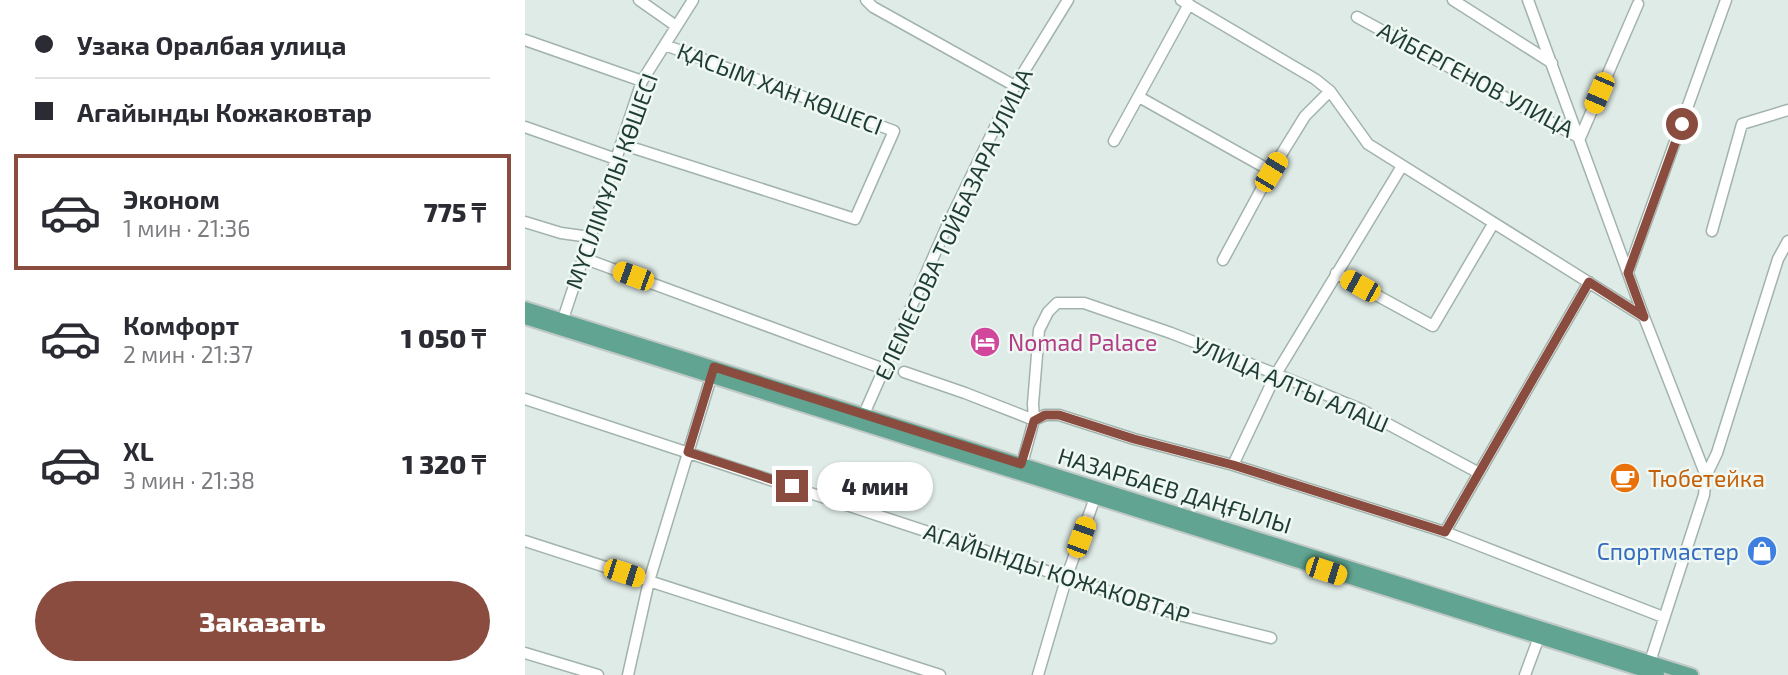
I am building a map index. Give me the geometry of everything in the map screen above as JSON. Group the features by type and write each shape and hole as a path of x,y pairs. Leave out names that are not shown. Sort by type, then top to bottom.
{"main road":[{"name":"НАЗАРБАЕВ ДАҢҒЫЛЫ","path":"525,308 561,324 1652,669"},
{"name":"НАЗАРБАЕВ ДАҢҒЫЛЫ","path":"525,318 561,324"},
{"name":"НАЗАРБАЕВ ДАҢҒЫЛЫ","path":"713,372 864,414 1021,464 1097,493 1539,637 1652,669 1692,675"}],"street":[{"path":"639,0 676,26"},
{"name":"МҮСІЛІМҰЛЫ КӨШЕСІ","path":"561,324 642,81 693,0"},
{"path":"866,0 873,7 1015,86"},
{"name":"ЕЛЕМЕСОВА ТОЙБАЗАРА УЛИЦА","path":"864,414 947,226 1015,86 1067,0"},
{"path":"1453,0 1552,63"},
{"path":"1528,0 1644,317 1706,476"},
{"path":"1628,273 1726,0"},
{"path":"1114,141 1139,97 1185,2 1315,79 1330,91 1368,144 1644,317"},
{"name":"АЙБЕРГЕНОВ УЛИЦА","path":"1357,17 1580,138 1638,4"},
{"path":"525,40 642,81"},
{"name":"ҚАСЫМ ХАН КӨШЕСІ","path":"621,144 855,219 894,131 665,45"},
{"path":"1223,260 1305,116 1330,91"},
{"path":"1139,97 1271,172"},
{"path":"1711,231 1742,124 1788,110"},
{"path":"525,127 616,159"},
{"path":"1233,465 1276,374 1402,166"},
{"path":"525,222 561,233 590,237"},
{"path":"1336,273 1433,326 1493,224"},
{"path":"1652,669 1663,617 1704,495 1706,476 1717,453 1778,259 1788,241"},
{"path":"583,258 884,369"},
{"path":"1445,532 1589,282"},
{"name":"УЛИЦА АЛТЫ АЛАШ","path":"1034,421 1039,330 1048,312 1057,303 1084,303 1171,333 1360,409 1479,474"},
{"path":"628,675 649,581 713,372"},
{"path":"904,372 1034,421"},
{"name":"АГАЙЫНДЫ КОЖАКОВТАР","path":"525,399 1183,615 1271,638"},
{"path":"1021,464 1034,421 1045,415 1059,415 1134,439 1233,465 1445,532 1663,617"},
{"path":"1038,675 1067,576 1097,493"},
{"path":"525,541 940,675"},
{"path":"1525,675 1539,637"},
{"path":"525,653 598,675"}],"place":[{"name":"Nomad Palace","path":"985,342"},
{"name":"Тюбетейка","path":"1625,478"},
{"name":"Спортмастер","path":"1762,551"}],"route":[{"path":"792,486 688,452 714,367 1021,464 1034,421 1045,415 1059,415 1134,439 1233,465 1445,532 1589,282 1644,317 1628,273 1682,124"}]}
